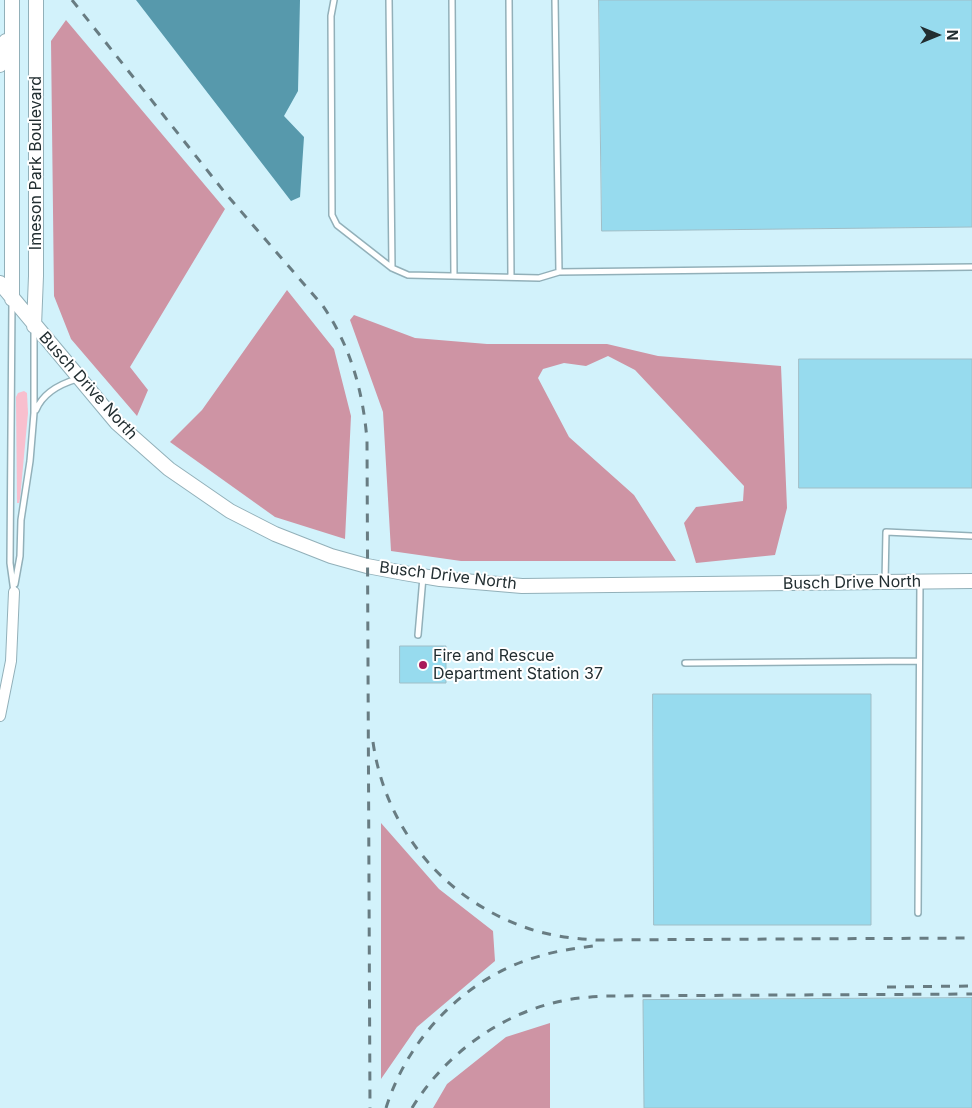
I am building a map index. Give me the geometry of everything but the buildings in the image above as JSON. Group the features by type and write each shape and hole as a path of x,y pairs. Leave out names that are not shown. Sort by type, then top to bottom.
{"street":[{"name":"Imeson Park Boulevard","path":"34,326 36,276 36,0"},
{"name":"Imeson Park Boulevard","path":"12,2 12,299"},
{"path":"0,65 4,54 12,2"},
{"name":"Busch Drive North","path":"0,283 117,424 169,469 230,510 275,534 331,556 367,566 423,576 522,586 972,581"},
{"path":"0,716 11,661 14,592"}],"lane":[{"path":"334,0 331,16 332,215 337,225 392,268 408,275 539,278 559,272 972,267"},
{"path":"389,0 392,268"},
{"path":"452,0 454,276"},
{"path":"509,0 510,277"},
{"path":"555,0 559,272"},
{"path":"12,299 10,563 14,592"},
{"path":"14,592 20,556 21,520 30,461 34,412 34,326"},
{"path":"34,412 40,400 51,391 64,382 78,378"},
{"path":"885,582 886,532 972,536"},
{"path":"418,636 423,576"},
{"path":"918,914 920,582"},
{"path":"685,663 919,661"}],"shaded area":[{"path":"66,20 225,209 130,367 148,390 137,416 71,339 54,296 51,41"},
{"path":"287,290 334,349 351,416 345,539 275,517 170,442 202,410"},
{"path":"354,315 415,338 487,344 607,344 658,356 781,366 787,508 775,555 696,563 684,523 696,507 743,501 744,486 635,370 608,356 586,366 564,363 543,369 538,378 569,437 634,495 676,561 461,561 391,551 383,412 350,320"},
{"path":"24,391 27,393 28,413 20,499 19,503 17,503 16,397 18,393"},
{"path":"381,823 439,889 493,931 495,961 417,1027 381,1079"},
{"path":"550,1023 550,1108 433,1108 447,1084 506,1037"}],"water":[{"path":"136,0 300,0 298,91 284,116 304,137 300,197 291,201"}],"railway":[{"path":"72,0 226,194 323,306 341,337 359,387 367,440 370,1108"},
{"path":"373,742 380,776 392,807 408,836 428,862 451,885 478,905 508,920 540,932 568,938 597,940 972,938"},
{"path":"386,1108 396,1082 409,1057 425,1034 465,994 488,978 513,965 555,952 600,945"},
{"path":"887,987 972,986"},
{"path":"412,1108 440,1071 474,1041 514,1017 535,1008 563,1001 606,996 972,994"}],"place":[{"name":"Fire and Rescue Department Station 37","path":"423,665"}]}
